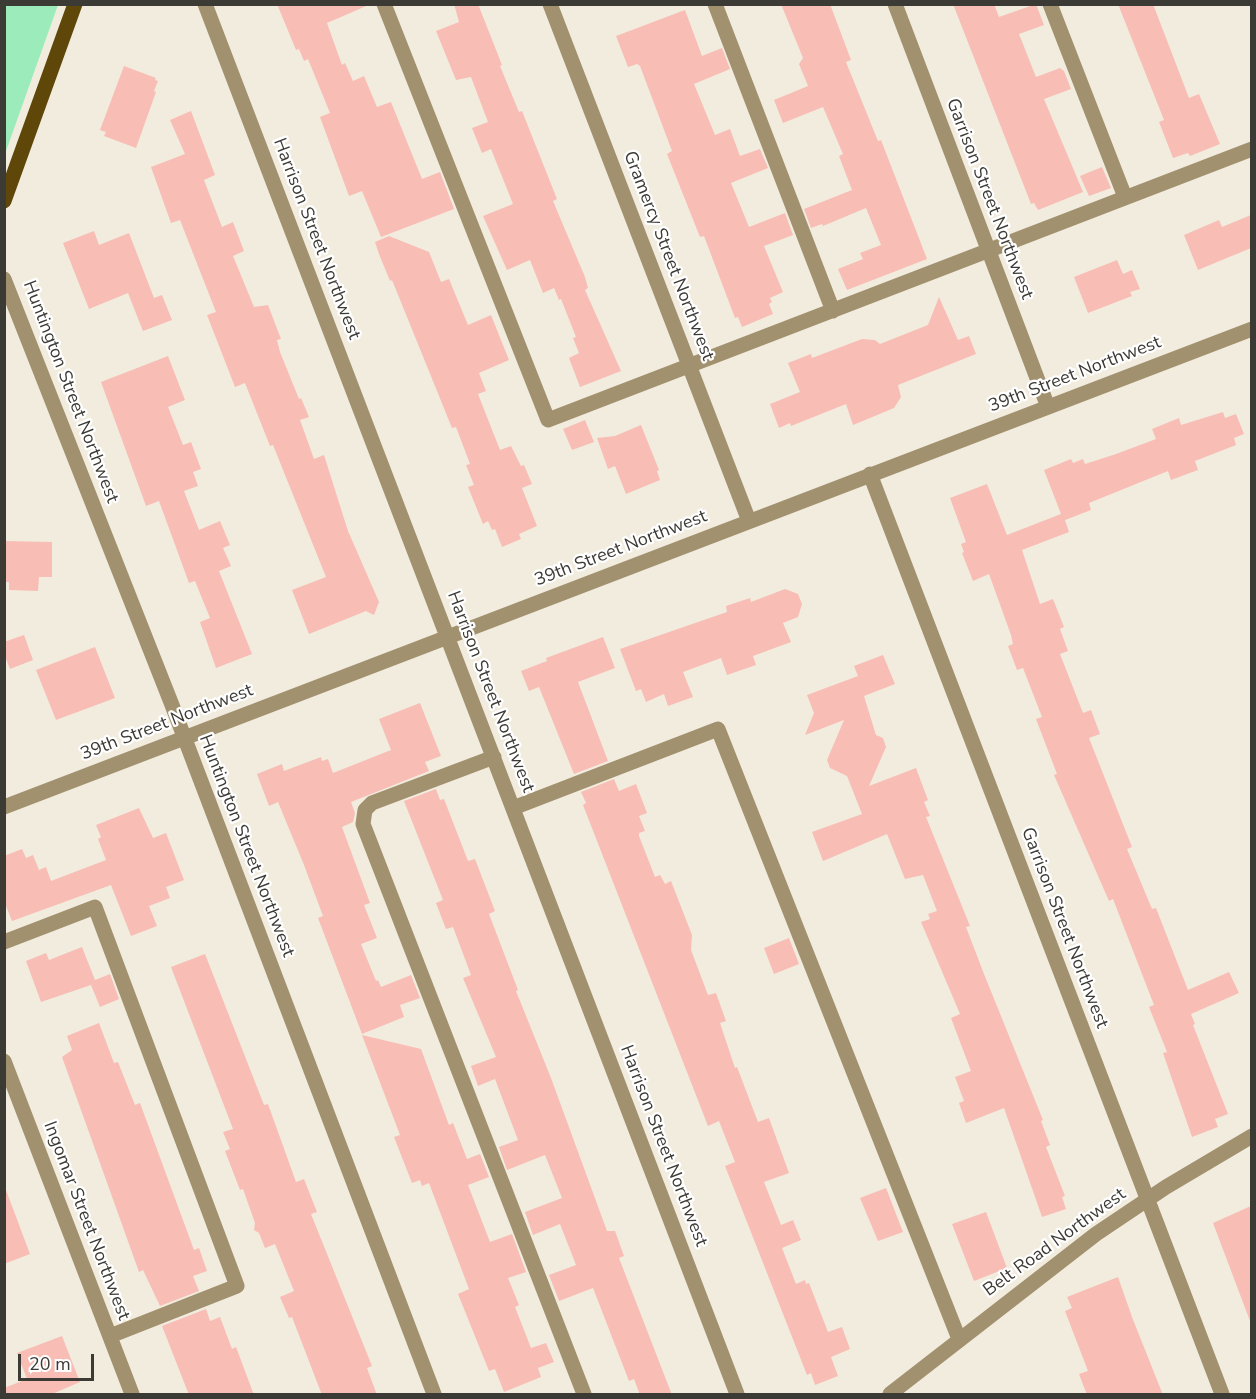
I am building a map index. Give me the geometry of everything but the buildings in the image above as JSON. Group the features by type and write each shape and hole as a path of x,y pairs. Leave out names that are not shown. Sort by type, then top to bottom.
{"main road":[{"path":"4,201 75,4"}],"street":[{"name":"Harrison Street Northwest","path":"205,4 738,1395"},
{"path":"384,4 548,420 1251,148"},
{"name":"Gramercy Street Northwest","path":"550,4 749,521"},
{"path":"715,4 832,311"},
{"name":"Garrison Street Northwest","path":"895,4 1048,407"},
{"path":"1050,4 1125,197"},
{"name":"Huntington Street Northwest","path":"4,279 184,737 434,1395"},
{"name":"39th Street Northwest","path":"4,807 1251,329"},
{"name":"Garrison Street Northwest","path":"870,474 1222,1395"},
{"path":"513,808 718,729 959,1338"},
{"path":"494,757 372,803 365,810 363,824 584,1395"},
{"path":"4,942 95,907 237,1286 110,1336"},
{"name":"Ingomar Street Northwest","path":"4,1061 132,1395"},
{"name":"Belt Road Northwest","path":"890,1395 959,1338 1096,1234 1251,1136"}],"green space":[{"path":"4,5 58,5 5,154"}]}
